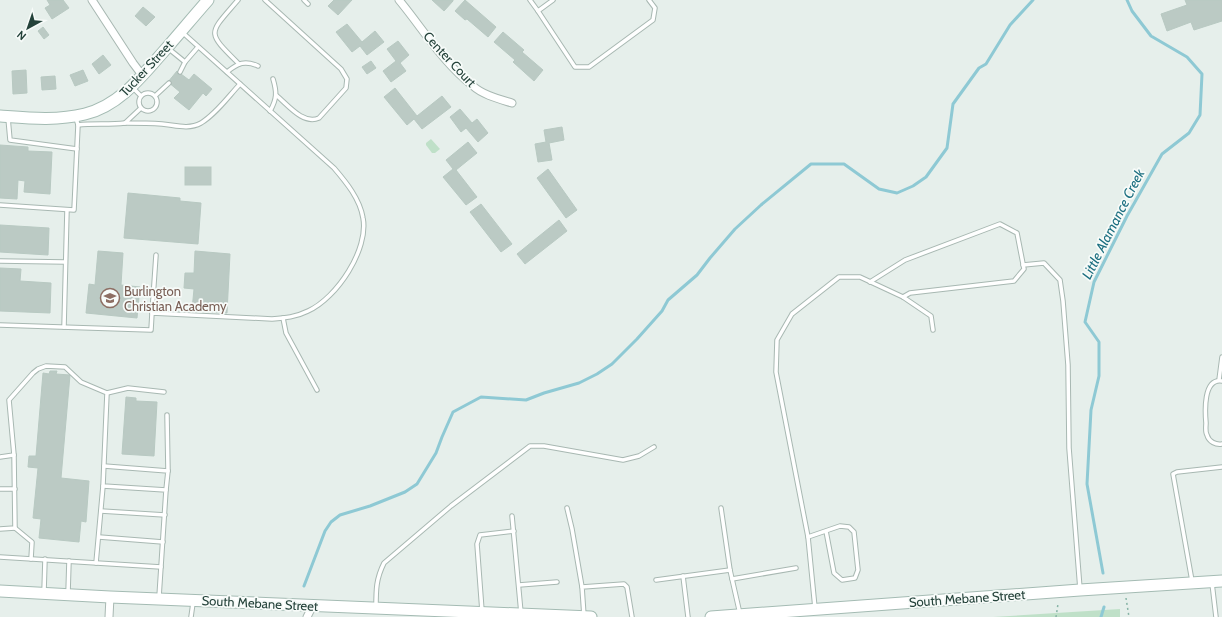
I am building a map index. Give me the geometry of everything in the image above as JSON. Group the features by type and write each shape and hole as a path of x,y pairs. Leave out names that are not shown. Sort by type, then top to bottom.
{"street":[{"path":"92,0 142,75"},
{"name":"Tucker Street","path":"4,116 34,119 69,118 76,120 90,112 114,102 132,87 208,0"},
{"name":"Center Court","path":"399,0 428,38 473,87 512,103"},
{"name":"South Mebane Street","path":"711,617 816,613 1080,590 1217,582"},
{"name":"South Mebane Street","path":"0,591 591,617"},
{"path":"109,617 110,597"},
{"path":"307,617 313,605"}],"lane":[{"path":"238,0 218,23 214,34 219,43 239,64"},
{"path":"265,0 341,69 347,79 346,88 319,118 315,120 302,117 276,95"},
{"path":"304,0 308,4"},
{"path":"530,0 576,67 589,67 653,20 655,8 649,0"},
{"path":"538,11 553,0"},
{"path":"152,313 272,319 291,318 310,311 324,301 350,270 359,252 364,235 364,217 357,201 346,182 334,168 181,31"},
{"path":"167,47 185,62"},
{"path":"180,72 185,62 198,47"},
{"path":"227,72 245,62 258,66"},
{"path":"270,110 274,104 277,92 273,79"},
{"path":"155,96 169,83"},
{"path":"0,205 74,210 77,149 76,120 91,123 109,124 125,122 163,124 183,127 200,124 214,113 240,84"},
{"path":"132,87 141,96"},
{"path":"141,96 146,94 155,96"},
{"path":"141,96 139,102 141,108 146,111 154,109 157,102 155,96"},
{"path":"125,122 141,108"},
{"path":"4,116 10,140 77,149"},
{"path":"64,327 67,210"},
{"path":"870,282 905,260 1000,224 1017,233 1024,269 1014,281 910,293 903,297"},
{"path":"0,325 151,330 156,255"},
{"path":"0,261 65,262"},
{"path":"1023,265 1044,263 1060,280 1066,349 1069,448 1080,590"},
{"path":"816,613 808,537 784,422 776,372 777,340 792,314 839,277 860,277 903,297 931,316 933,330"},
{"path":"283,318 286,333 317,390"},
{"path":"1222,357 1220,381 1213,383 1209,389 1205,408 1207,436 1211,442 1219,445 1222,444"},
{"path":"15,528 14,455 9,400 38,369 46,366 65,367 81,382 108,393 128,388 164,392"},
{"path":"96,563 100,537 108,393"},
{"path":"159,598 168,471 167,415"},
{"path":"376,608 377,579 378,574 384,564 451,506 530,446 544,446 623,460 639,456 654,447"},
{"path":"0,457 14,455"},
{"path":"104,466 168,471"},
{"path":"1192,584 1173,474 1177,472 1222,467"},
{"path":"103,486 166,490"},
{"path":"0,489 15,489"},
{"path":"567,508 572,529 586,617"},
{"path":"721,508 730,570 740,615"},
{"path":"101,511 165,515"},
{"path":"512,516 521,614"},
{"path":"808,537 840,526 849,526 854,532 858,570 855,578 842,580 834,573 826,531"},
{"path":"0,529 15,528 32,542 31,559"},
{"path":"482,612 477,544 480,536 514,531"},
{"path":"100,537 163,542"},
{"path":"0,557 161,567"},
{"path":"44,593 45,559"},
{"path":"68,594 70,561"},
{"path":"732,579 796,568"},
{"path":"656,580 730,570"},
{"path":"683,576 688,617"},
{"path":"519,585 557,582"},
{"path":"1216,617 1217,582"},
{"path":"582,587 624,584 627,587 632,617"},
{"path":"191,617 193,600"}],"path":[{"path":"1126,598 1129,617"},
{"path":"1056,617 1058,604"}],"green space":[{"path":"431,139 440,149 435,153 432,153 426,145 426,143"},
{"path":"1120,609 1120,617 993,617"}],"building":[{"path":"47,0 63,0 69,8 52,19 45,8 50,5"},
{"path":"334,0 352,0 338,15 328,6"},
{"path":"432,0 453,0 453,1 444,11"},
{"path":"465,0 496,27 488,37 455,11"},
{"path":"1185,0 1222,0 1222,21 1194,30 1191,22 1167,31 1161,14 1187,5"},
{"path":"143,7 155,17 146,26 135,16"},
{"path":"347,24 362,42 375,31 384,42 367,55 360,46 352,52 336,32"},
{"path":"43,27 49,35 44,39 38,31"},
{"path":"503,32 524,50 522,52 543,70 534,81 513,62 515,60 494,42"},
{"path":"398,41 409,55 400,63 406,71 391,82 383,71 396,61 387,49"},
{"path":"103,55 111,65 99,74 92,64"},
{"path":"371,61 376,68 367,74 362,67"},
{"path":"26,70 27,93 13,94 12,71"},
{"path":"83,70 88,81 75,86 70,75"},
{"path":"177,71 189,80 194,74 212,89 206,96 203,93 189,110 174,98 180,92 168,82"},
{"path":"55,76 56,89 42,90 41,77"},
{"path":"395,88 417,116 442,96 451,107 422,129 414,119 407,125 384,97"},
{"path":"460,109 472,123 477,119 488,133 478,142 466,128 461,132 450,117"},
{"path":"562,127 564,140 549,143 552,160 538,162 535,144 546,142 544,130"},
{"path":"468,142 477,153 456,170 477,197 466,205 443,177 453,169 446,160"},
{"path":"0,145 28,147 28,151 52,152 50,194 24,192 25,181 18,180 17,199 0,198"},
{"path":"185,167 211,167 211,185 185,185"},
{"path":"548,169 577,210 566,218 537,178"},
{"path":"128,193 180,198 180,201 201,203 198,244 124,238"},
{"path":"481,204 512,244 501,252 470,212"},
{"path":"559,220 567,231 525,264 517,254"},
{"path":"0,225 49,228 48,255 0,252"},
{"path":"98,251 123,253 121,285 140,287 137,318 86,313 89,284 95,285"},
{"path":"195,251 230,254 227,313 192,310 194,289 184,288 185,273 194,273"},
{"path":"0,268 21,269 20,281 51,283 50,313 0,311"},
{"path":"50,371 57,371 56,374 70,375 61,478 89,481 86,522 81,521 79,542 39,538 41,519 33,518 38,468 28,467 29,456 36,456 43,373 49,374"},
{"path":"126,397 136,398 136,401 157,402 154,456 122,454"}],"waterway":[{"path":"304,586 325,531 331,522 340,515 370,506 405,492 417,484 436,453 453,412 481,397 526,400 579,383 612,364 662,311 668,300 697,275 735,229 761,205 811,164 844,164 879,189 897,193 913,186 926,177 947,148 953,104 979,68 986,64 1010,25 1033,0"},
{"name":"Little Alamance Creek","path":"1103,573 1087,484 1091,410 1099,376 1099,342 1085,322 1094,282 1127,216 1162,154 1189,133 1200,115 1202,74 1187,57 1151,36 1132,11 1127,0"},
{"name":"Little Alamance Creek","path":"1101,617 1104,607"}],"place":[{"name":"Burlington Christian Academy","path":"110,298"}]}
